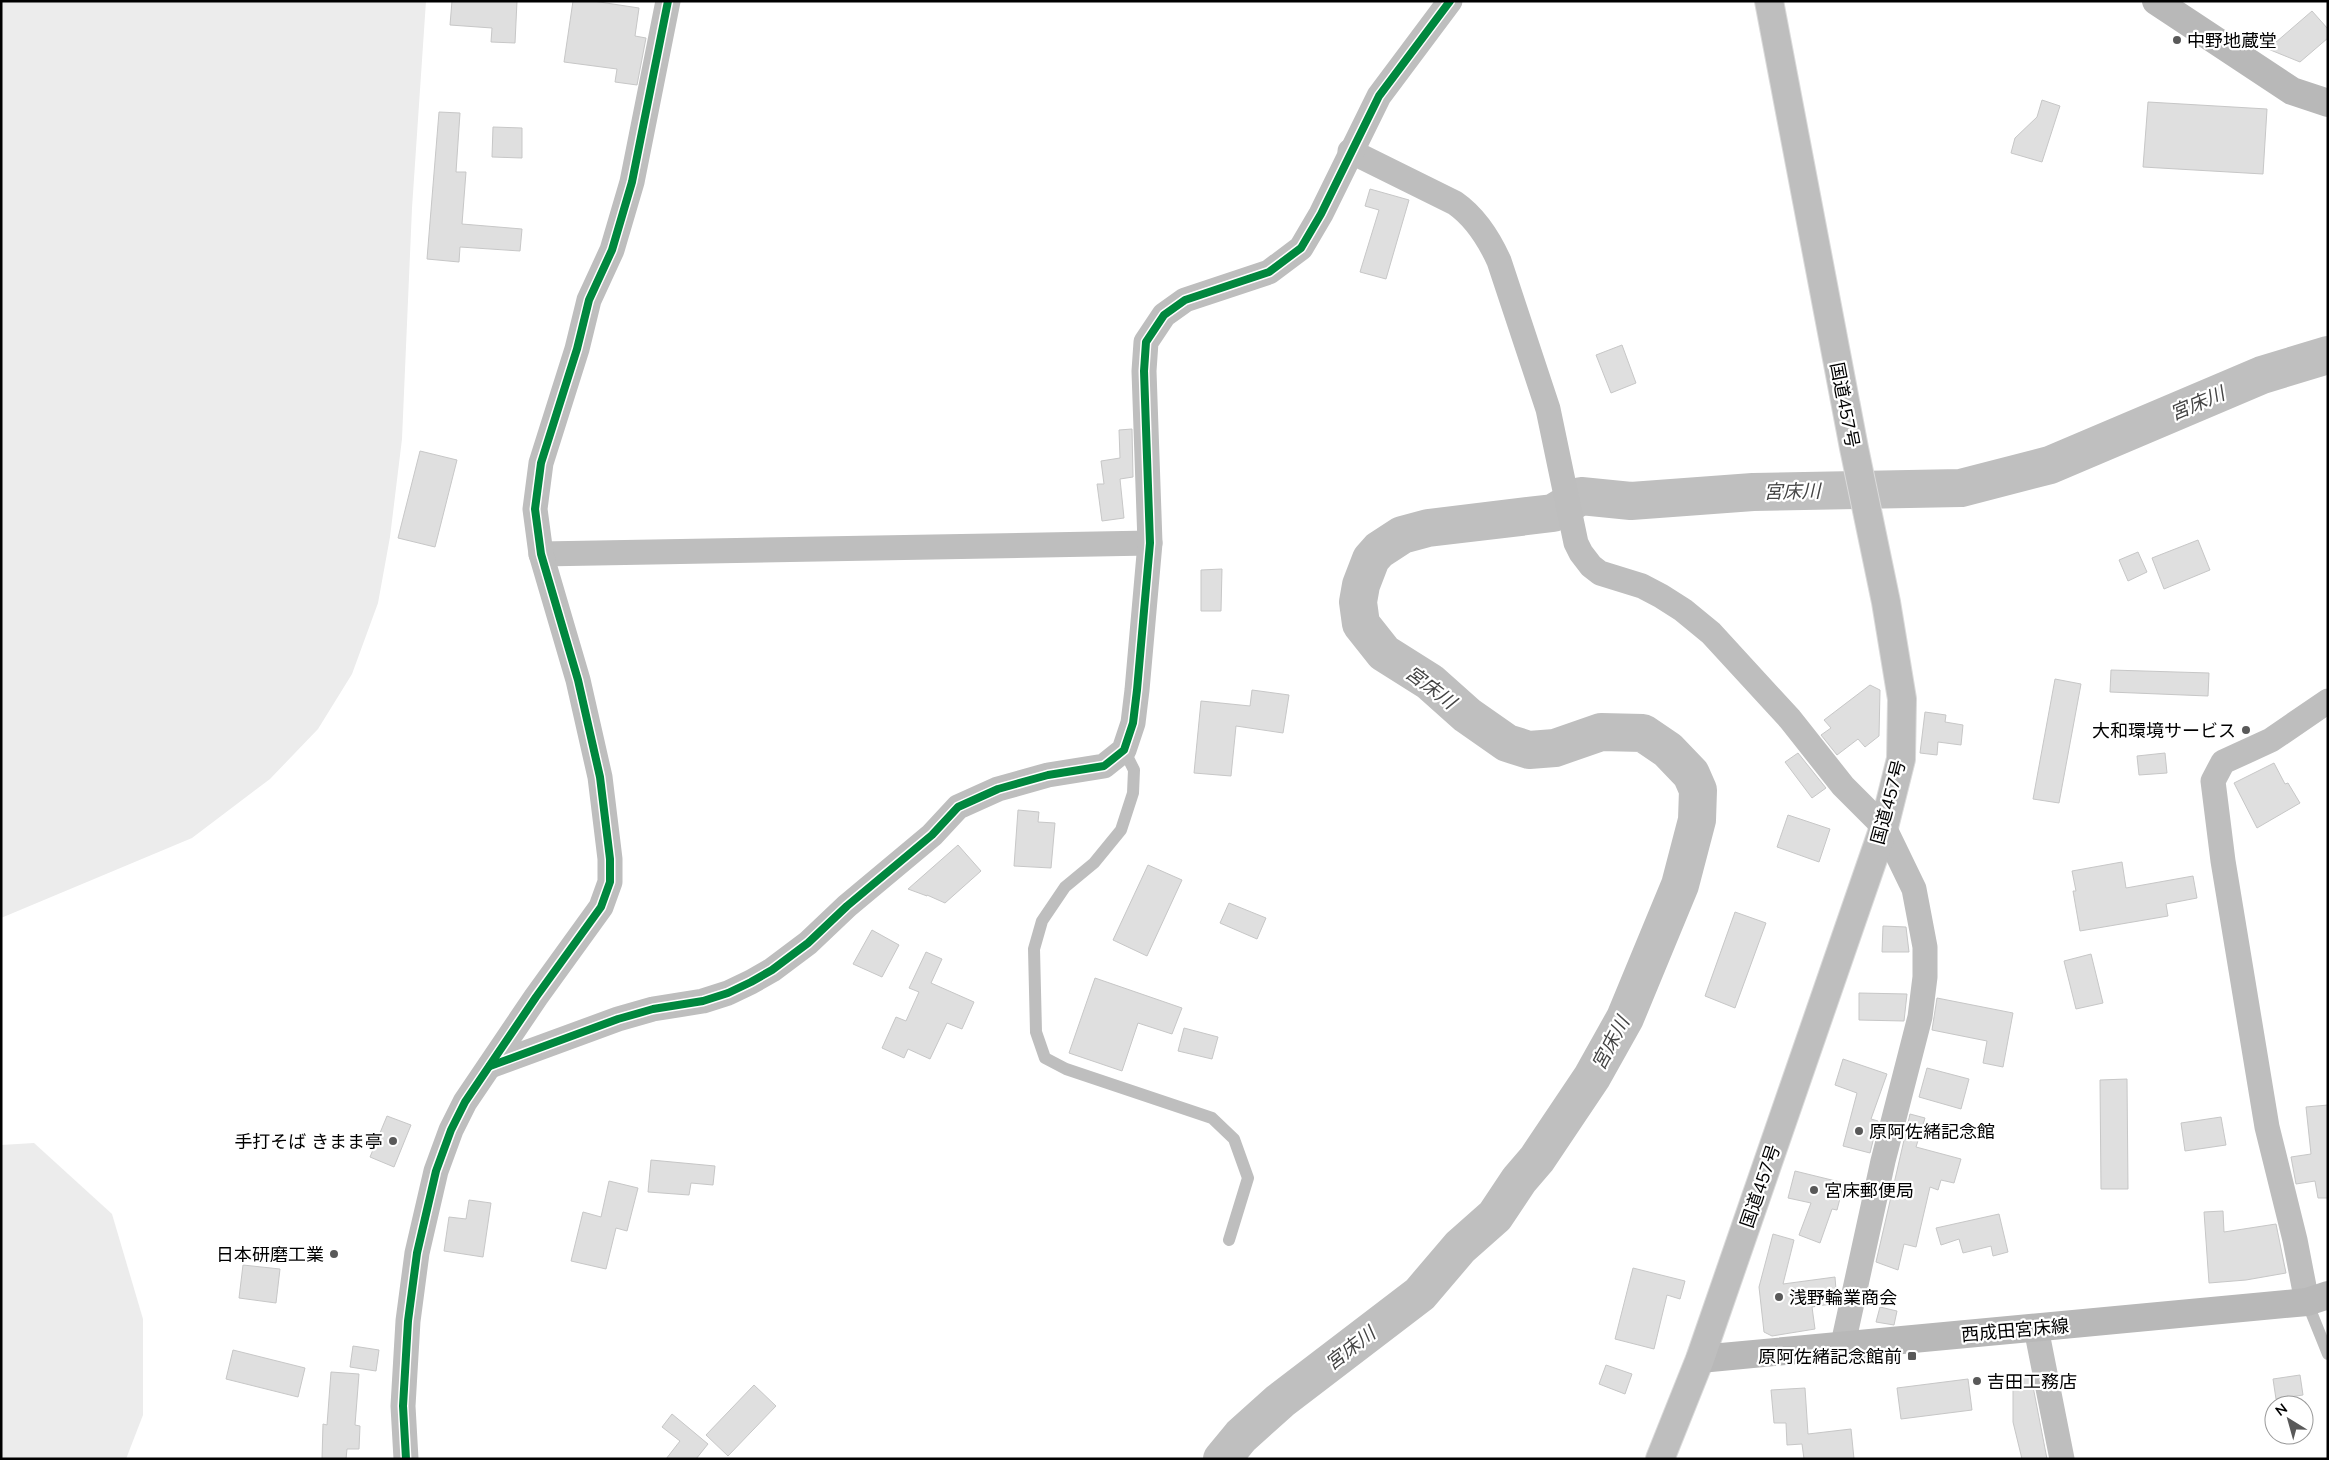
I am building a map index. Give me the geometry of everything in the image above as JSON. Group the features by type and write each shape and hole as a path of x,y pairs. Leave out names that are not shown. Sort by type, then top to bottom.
{"highway":[{"name":"国道457号","path":"1660,1459 1700,1359 1884,827 1901,758 1902,699 1875,544 1854,448 1769,1"}],"main road":[{"path":"2158,2 2292,91 2328,103"},
{"name":"西成田宮床線","path":"1700,1359 1843,1344 2036,1328 2317,1298"}],"street":[{"path":"406,1459 403,1406 408,1321 417,1253 424,1218 450,1130 465,1102 536,997 601,907 610,882 610,852 600,776 578,680 541,554 535,509 541,463 577,349 589,300 612,250 632,182 668,1"},
{"path":"490,1066 618,1019 653,1009 703,1001 728,993 751,982 772,970 808,943 847,906 932,835 958,807 998,789 1048,775 1104,766 1124,750 1133,723 1150,543 1144,370 1146,342 1164,315 1185,300 1269,272 1300,248 1321,214 1378,96 1450,1"},
{"path":"1350,151 1466,210 1490,243 1533,362 1555,434 1574,534 1581,553 1600,574 1642,586 1683,610 1712,633 1790,719 1843,786 1884,827 1914,890 1925,947 1925,977 1920,1017 1883,1161 1843,1344"},
{"path":"541,554 1150,543"},
{"path":"2317,1298 2295,1240 2267,1127 2223,861 2213,781 2223,762 2270,740 2328,701"},
{"path":"2036,1328 2062,1459"}],"lane":[{"path":"1124,750 1134,770 1133,793 1121,830 1094,863 1066,886 1042,921 1034,949 1036,1032 1045,1058 1066,1069 1212,1118 1234,1139 1248,1178 1229,1240"},
{"path":"2317,1298 2328,1354"}],"shaded area":[{"path":"1,1 426,1 412,208 402,439 390,537 378,603 352,674 318,729 270,779 192,838 1,918"},
{"path":"34,1143 112,1214 143,1319 143,1415 126,1459 1,1459 1,1145"}],"building":[{"path":"452,1 517,1 515,43 491,42 492,28 450,25"},
{"path":"573,1 593,1 639,8 635,36 646,38 637,85 615,82 617,69 564,62"},
{"path":"2312,11 2328,29 2328,38 2300,62 2268,49"},
{"path":"2042,100 2060,106 2042,162 2011,153 2015,138 2037,117"},
{"path":"2148,102 2267,109 2263,174 2143,167"},
{"path":"439,112 460,113 456,172 466,172 462,224 522,229 520,251 460,247 459,262 427,259"},
{"path":"493,127 522,128 522,158 492,157"},
{"path":"1370,189 1409,200 1386,279 1360,272 1379,210 1365,206"},
{"path":"1622,345 1636,383 1611,393 1596,355"},
{"path":"1132,429 1133,477 1120,479 1124,518 1102,521 1097,484 1104,484 1101,461 1120,458 1119,430"},
{"path":"420,451 457,460 435,547 398,538"},
{"path":"2198,540 2210,570 2164,589 2152,558"},
{"path":"2138,552 2147,572 2128,581 2119,560"},
{"path":"1222,569 1221,611 1201,611 1201,570"},
{"path":"2111,670 2209,673 2208,696 2110,692"},
{"path":"2055,679 2081,684 2059,803 2033,799"},
{"path":"1870,685 1880,690 1879,736 1865,747 1858,739 1837,755 1821,735 1831,728 1824,720"},
{"path":"1252,690 1289,695 1283,733 1236,726 1231,776 1194,773 1201,701 1250,706"},
{"path":"1925,712 1946,715 1945,722 1963,725 1961,745 1938,742 1937,755 1920,753"},
{"path":"1798,753 1826,788 1812,798 1785,762"},
{"path":"2165,753 2167,773 2139,775 2137,756"},
{"path":"2274,763 2285,784 2288,783 2300,803 2257,828 2234,783"},
{"path":"1018,810 1039,812 1038,822 1055,823 1051,868 1014,866"},
{"path":"1788,815 1830,829 1819,862 1777,847"},
{"path":"958,845 981,871 945,903 908,889"},
{"path":"2122,862 2126,888 2193,876 2197,898 2166,904 2168,916 2080,931 2073,891 2076,891 2072,871"},
{"path":"1148,865 1182,880 1147,956 1113,940"},
{"path":"1229,903 1266,918 1257,939 1220,923"},
{"path":"1735,912 1766,923 1735,1008 1705,996"},
{"path":"1883,926 1906,927 1909,952 1882,952"},
{"path":"872,930 899,945 882,977 853,964"},
{"path":"926,952 942,959 931,983 974,1002 962,1029 947,1023 930,1059 908,1049 904,1058 882,1048 896,1017 906,1021 919,992 909,988"},
{"path":"2091,954 2103,1003 2076,1009 2064,961"},
{"path":"1095,978 1182,1008 1172,1034 1138,1023 1122,1071 1069,1053"},
{"path":"1859,993 1907,994 1904,1021 1859,1020"},
{"path":"1937,998 2013,1013 2003,1067 1983,1063 1987,1041 1932,1030"},
{"path":"1184,1028 1218,1037 1212,1059 1178,1051"},
{"path":"1843,1059 1887,1074 1871,1119 1878,1121 1870,1153 1843,1146 1857,1093 1835,1085"},
{"path":"1927,1068 1969,1079 1961,1109 1919,1097"},
{"path":"2127,1079 2128,1189 2101,1189 2100,1080"},
{"path":"2328,1105 2328,1198 2318,1198 2315,1181 2296,1184 2291,1157 2311,1154 2306,1107"},
{"path":"1910,1114 1925,1118 1916,1147 1961,1159 1954,1183 1941,1180 1938,1190 1930,1187 1916,1247 1904,1244 1898,1270 1876,1262"},
{"path":"387,1116 411,1125 394,1167 370,1157"},
{"path":"2221,1117 2226,1145 2185,1151 2181,1123"},
{"path":"651,1160 715,1166 713,1185 691,1183 689,1195 648,1192"},
{"path":"1795,1171 1844,1183 1837,1210 1832,1209 1820,1243 1799,1235 1811,1203 1788,1198"},
{"path":"609,1181 638,1188 627,1231 616,1228 606,1269 571,1261 583,1212 601,1217"},
{"path":"469,1200 491,1203 483,1257 444,1251 449,1217 466,1219"},
{"path":"2223,1211 2224,1232 2276,1224 2286,1273 2246,1280 2209,1283 2204,1212"},
{"path":"1999,1214 2008,1252 1993,1256 1991,1246 1963,1253 1959,1239 1941,1245 1936,1228"},
{"path":"1773,1234 1794,1240 1783,1284 1835,1277 1837,1303 1812,1307 1815,1329 1772,1336 1764,1332 1759,1287"},
{"path":"243,1265 280,1269 276,1303 239,1298"},
{"path":"1633,1268 1685,1281 1680,1299 1667,1295 1654,1349 1615,1339"},
{"path":"1880,1307 1897,1311 1894,1325 1876,1322"},
{"path":"353,1346 379,1350 376,1371 350,1367"},
{"path":"233,1350 305,1368 298,1397 226,1379"},
{"path":"1606,1365 1632,1374 1625,1394 1599,1384"},
{"path":"331,1372 359,1374 355,1425 360,1426 359,1449 347,1449 346,1459 322,1459 323,1424 327,1425"},
{"path":"2300,1375 2303,1395 2275,1395 2273,1379"},
{"path":"2031,1376 2047,1459 2022,1459 2013,1422 2013,1380"},
{"path":"1968,1379 1972,1410 1901,1419 1897,1388"},
{"path":"754,1385 776,1406 728,1456 706,1435"},
{"path":"1805,1388 1808,1434 1851,1429 1854,1459 1804,1459 1802,1444 1787,1445 1786,1423 1774,1423 1771,1390"},
{"path":"672,1414 708,1444 696,1459 666,1459 680,1441 662,1427"}],"waterway":[{"name":"宮床川","path":"1222,1459 1241,1436 1280,1401 1420,1294 1460,1247 1495,1216 1519,1180 1537,1159 1592,1077 1625,1018 1680,885 1697,820 1698,790 1691,774 1668,750 1643,733 1601,732 1555,748 1529,750 1507,743 1467,715 1430,682 1384,653 1361,624 1358,602 1361,585 1371,559 1379,550 1402,535 1428,528 1553,513 1581,496 1631,501 1753,492 1961,488 2050,465 2262,375 2328,355"}],"cycle path":[{"path":"406,1459 403,1406 408,1321 417,1253 436,1171 451,1130 465,1102 536,997 601,907 610,882 610,859 600,777 578,680 541,554 535,509 541,463 577,349 589,300 612,250 632,182 668,1"},
{"path":"490,1066 618,1019 653,1009 703,1001 728,993 751,982 772,970 808,943 847,906 932,835 958,807 998,789 1048,775 1104,766 1124,750 1133,723 1150,543 1144,371 1146,342 1164,315 1185,300 1269,272 1301,248 1321,214 1379,96 1450,1"}],"place":[{"name":"中野地蔵堂","path":"2177,40"},
{"name":"大和環境サービス","path":"2246,730"},
{"name":"原阿佐緒記念館","path":"1859,1131"},
{"name":"手打そば きまま亭","path":"393,1141"},
{"name":"宮床郵便局","path":"1814,1190"},
{"name":"日本研磨工業","path":"334,1254"},
{"name":"浅野輪業商会","path":"1779,1297"},
{"name":"原阿佐緒記念館前","path":"1912,1356"},
{"name":"吉田工務店","path":"1977,1381"}]}
